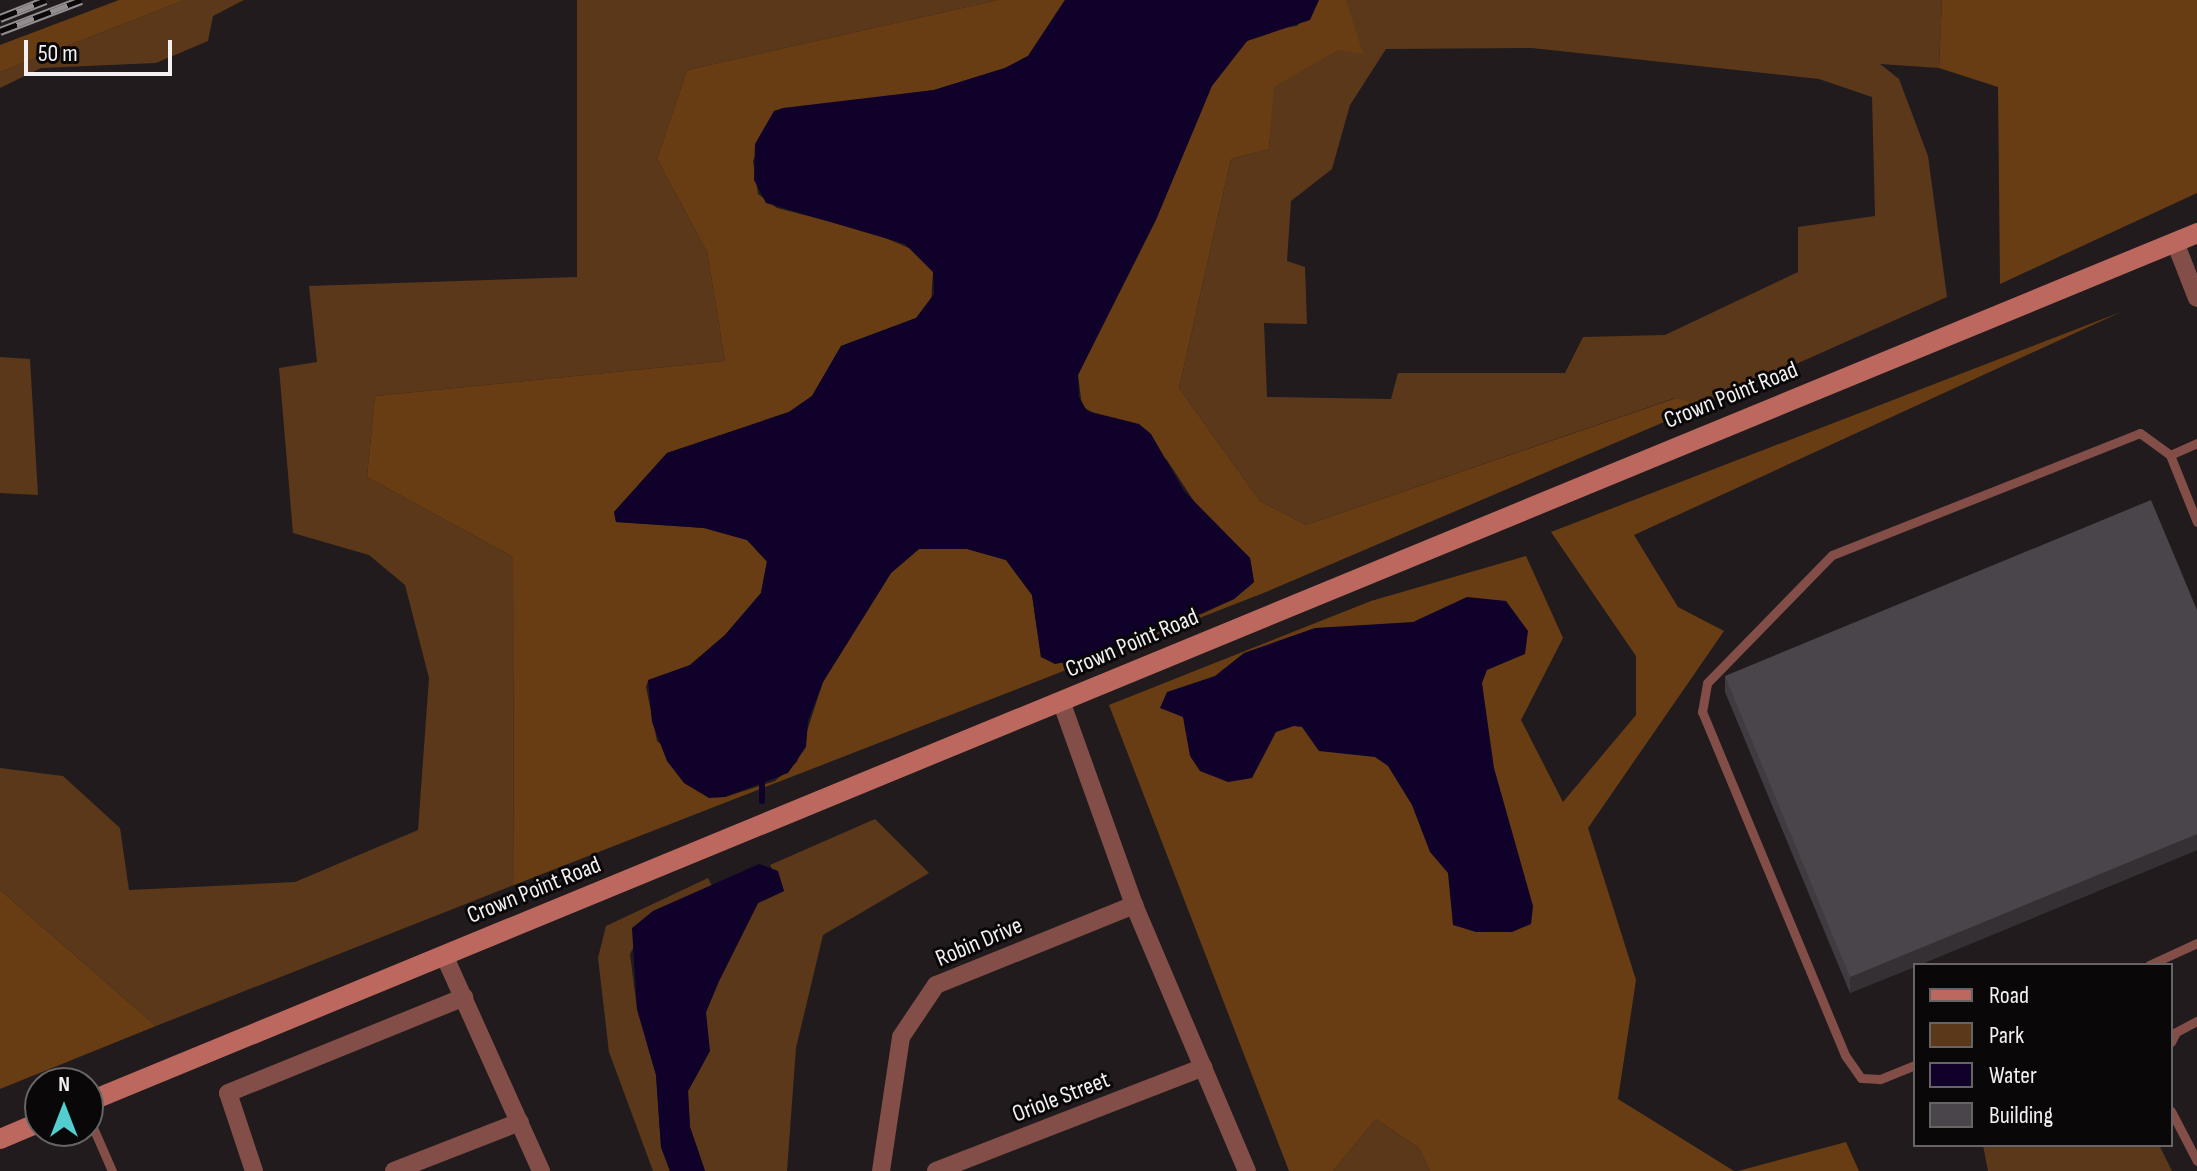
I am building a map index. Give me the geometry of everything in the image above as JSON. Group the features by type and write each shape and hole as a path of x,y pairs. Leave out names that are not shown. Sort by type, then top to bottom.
{"main road":[{"name":"Crown Point Road","path":"104,1095 2197,233"},
{"path":"0,1139 24,1129"}],"street":[{"path":"2175,242 2197,298"},
{"path":"1061,701 1134,905 1247,1171"},
{"name":"Robin Drive","path":"881,1171 901,1037 936,985 1134,905"},
{"path":"444,955 541,1171"},
{"path":"254,1171 228,1093 464,997"},
{"name":"Oriole Street","path":"936,1171 1204,1067"},
{"path":"394,1171 520,1122"}],"lane":[{"path":"1913,1066 1880,1079 1861,1078 1845,1055 1702,712 1707,683 1832,555 2140,433 2170,455 2197,522"},
{"path":"2170,455 2197,443"},
{"path":"2153,963 2197,943"},
{"path":"2173,1038 2176,1032 2197,1021"},
{"path":"2173,1115 2197,1161"},
{"path":"102,1147 112,1171"}],"green space":[{"path":"185,0 244,0 213,16 208,41 156,63 41,68 0,88 0,72"},
{"path":"577,0 998,0 687,70 657,159 707,252 725,361 375,396 367,477 513,557 514,885 156,1026 0,890 0,768 63,776 120,828 129,890 295,882 418,830 429,678 405,585 369,555 293,533 279,368 317,362 309,286 577,277"},
{"path":"1346,0 1942,0 1939,68 1880,64 1899,79 1928,156 1947,297 1704,405 1675,398 1306,525 1260,501 1179,388 1231,159 1269,149 1273,87 1339,50","holes":["1532,48 1819,79 1872,97 1875,216 1798,227 1798,272 1665,335 1583,337 1565,373 1398,373 1391,399 1267,397 1264,323 1307,324 1305,267 1287,261 1291,201 1332,169 1350,105 1386,49"]},
{"path":"0,357 30,359 38,495 0,493"},
{"path":"875,819 929,873 823,935 796,1048 787,1171 705,1171 690,1127 688,1091 705,1060 706,1012 719,981 758,903 784,891 770,865"},
{"path":"708,878 712,886 653,911 630,954 637,1009 656,1075 661,1147 670,1171 653,1171 609,1052 598,958 606,926"},
{"path":"1376,1119 1419,1148 1430,1171 1333,1171"},
{"path":"1983,1147 2160,1147 2172,1171 1988,1171"}],"shaded area":[{"path":"119,0 185,0 0,72 0,45"},
{"path":"998,0 1065,0 1028,56 1005,68 934,90 774,112 753,161 758,194 777,208 874,233 918,252 933,272 931,303 916,318 841,346 812,396 789,412 667,453 614,512 616,522 704,528 747,540 767,562 761,593 725,635 690,665 648,681 646,687 657,741 725,797 775,781 797,762 823,682 891,573 919,549 967,549 1006,560 1032,595 1041,657 1068,665 1204,613 1234,599 1254,582 1250,558 1203,515 1167,460 1116,419 1103,419 1082,406 1078,375 1211,86 1247,41 1268,30 1297,26 1319,0 1346,0 1363,54 1339,50 1274,87 1269,149 1231,159 1179,388 1260,501 1306,525 1676,398 1704,405 1266,592 514,885 513,557 367,477 375,396 725,361 707,252 657,159 687,70"},
{"path":"1942,0 2197,0 2197,193 2000,284 1998,87 1939,68"},
{"path":"2121,312 1634,535 1678,607 1724,631 1588,828 1636,980 1618,1099 1734,1171 1430,1171 1419,1148 1376,1119 1333,1171 1289,1171 1109,705 1371,601 1526,556 1563,638 1521,720 1563,802 1636,715 1636,656 1551,532"},
{"path":"0,890 156,1026 54,1067 24,1067 24,1079 0,1089"},
{"path":"1846,1142 1859,1171 1738,1171"}],"water":[{"path":"1065,0 1319,0 1310,20 1247,41 1212,86 1156,220 1078,375 1079,397 1087,411 1139,424 1151,434 1184,491 1250,558 1254,582 1234,599 1107,654 1055,664 1041,657 1032,595 1006,560 967,549 919,549 891,573 823,682 808,721 806,747 788,773 725,797 709,798 684,783 667,761 652,722 648,680 690,665 725,635 761,593 767,561 747,540 704,528 616,522 614,512 667,453 789,412 812,396 841,346 916,318 934,294 933,272 905,244 766,203 754,180 755,144 774,111 783,108 934,90 1005,68 1028,56"},
{"path":"1467,597 1506,601 1528,631 1525,654 1487,670 1482,683 1494,768 1533,906 1531,924 1512,932 1476,932 1453,925 1448,873 1430,852 1412,805 1388,766 1375,757 1319,751 1302,727 1294,726 1276,732 1252,778 1228,782 1200,771 1190,756 1183,717 1160,708 1167,692 1215,676 1244,653 1315,628 1413,622"},
{"path":"759,864 778,871 784,891 758,903 719,981 706,1012 710,1051 688,1091 690,1127 705,1171 670,1171 661,1147 656,1075 637,1009 632,928 653,911"}],"building":[{"path":"2151,500 2197,610 2197,834 1850,977 1725,676"}],"waterway":[{"path":"762,780 762,801"}],"railway":[{"path":"0,18 46,0"},
{"path":"0,31 81,0"}]}
